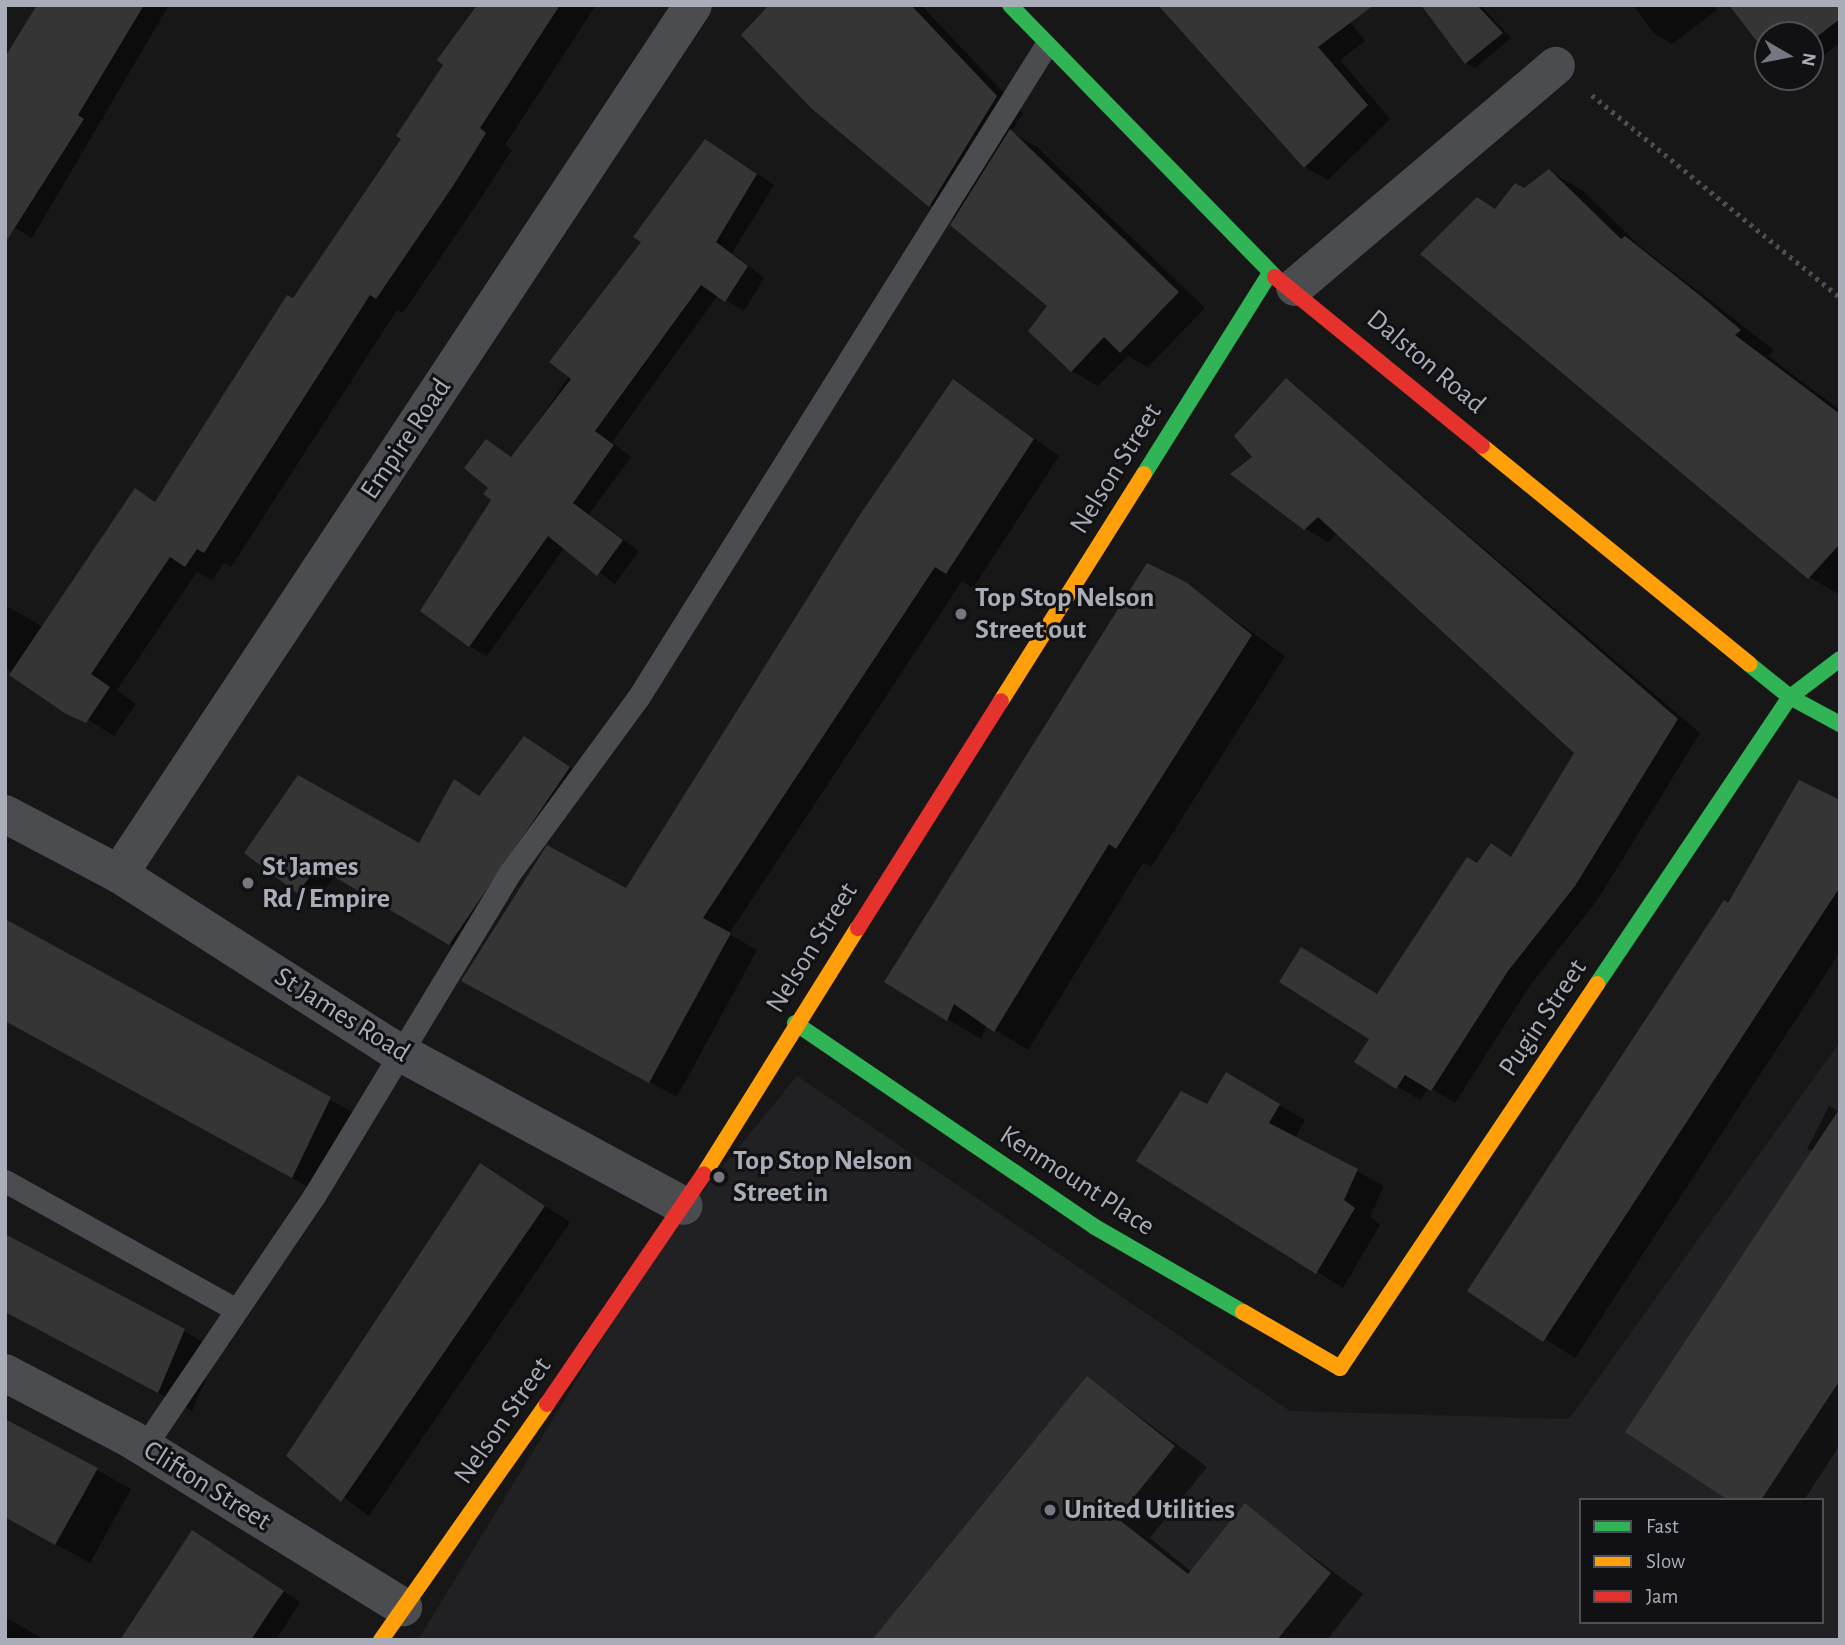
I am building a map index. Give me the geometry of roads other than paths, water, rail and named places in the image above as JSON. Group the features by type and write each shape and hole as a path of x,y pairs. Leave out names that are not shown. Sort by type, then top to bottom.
{"street":[{"name":"Empire Road","path":"119,874 693,5"},
{"name":"Dalston Road","path":"1010,5 1045,47 1283,280 1790,697 1840,724"},
{"path":"1283,280 1556,66"},
{"name":"Nelson Street","path":"381,1640 684,1206 796,1023 1283,280"},
{"name":"Pugin Street","path":"1340,1368 1790,697 1840,659"},
{"name":"St James Road","path":"5,814 119,874 399,1052 684,1206"},
{"name":"Kenmount Place","path":"796,1023 1095,1227 1340,1368"},
{"name":"Clifton Street","path":"5,1373 144,1447 403,1607"}],"lane":[{"path":"144,1447 233,1308 314,1196 509,874 638,698 1045,47"},
{"path":"5,1181 233,1308"}],"place":[{"name":"Top Stop Nelson Street out","path":"961,614"},
{"name":"St James Rd / Empire","path":"248,883"},
{"name":"Top Stop Nelson Street in","path":"719,1177"},
{"name":"United Utilities","path":"1050,1510"}]}
